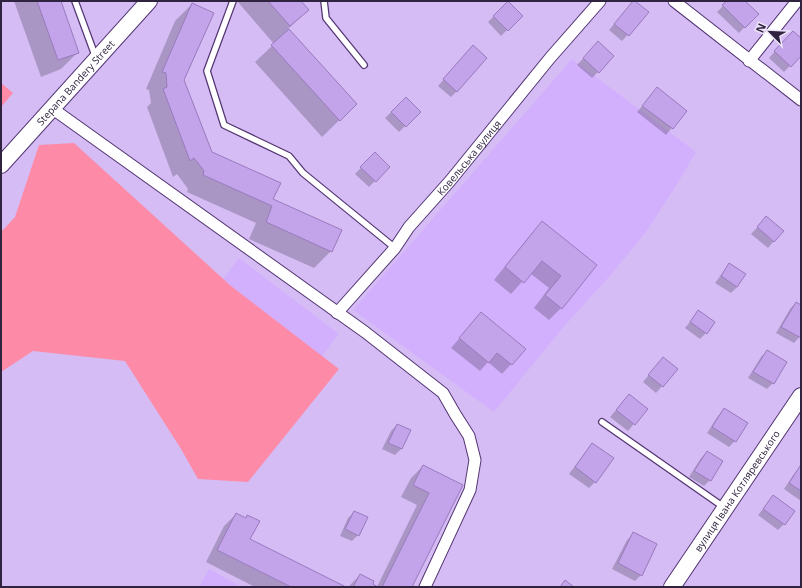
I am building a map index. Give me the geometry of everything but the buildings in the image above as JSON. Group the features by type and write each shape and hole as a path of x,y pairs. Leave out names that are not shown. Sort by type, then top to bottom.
{"street":[{"name":"Stepana Bandery Street","path":"1,165 149,1"},
{"name":"Ковельська вулиця","path":"337,313 395,248 409,227 450,181 550,58 600,1"},
{"path":"674,1 749,61 801,100"},
{"path":"749,61 797,1"},
{"path":"53,109 364,332 444,393 454,414 469,436 475,460 470,490 425,587"},
{"name":"вулиця Івана Котляревського","path":"672,587 801,396"}],"lane":[{"path":"75,1 97,60"},
{"path":"233,1 207,71 224,125 289,156 303,173 395,248"},
{"path":"324,1 326,18 364,65"},
{"path":"602,422 726,508"}],"shaded area":[{"path":"572,59 696,152 646,232 614,271 561,330 494,412 353,310"},
{"path":"1,83 13,93 1,107"},
{"path":"74,143 231,286 339,369 248,482 198,479 181,449 125,361 33,351 1,372 1,232 15,217 39,145"},
{"path":"239,258 339,334 319,360 219,284"},
{"path":"209,569 242,587 199,587"}]}
